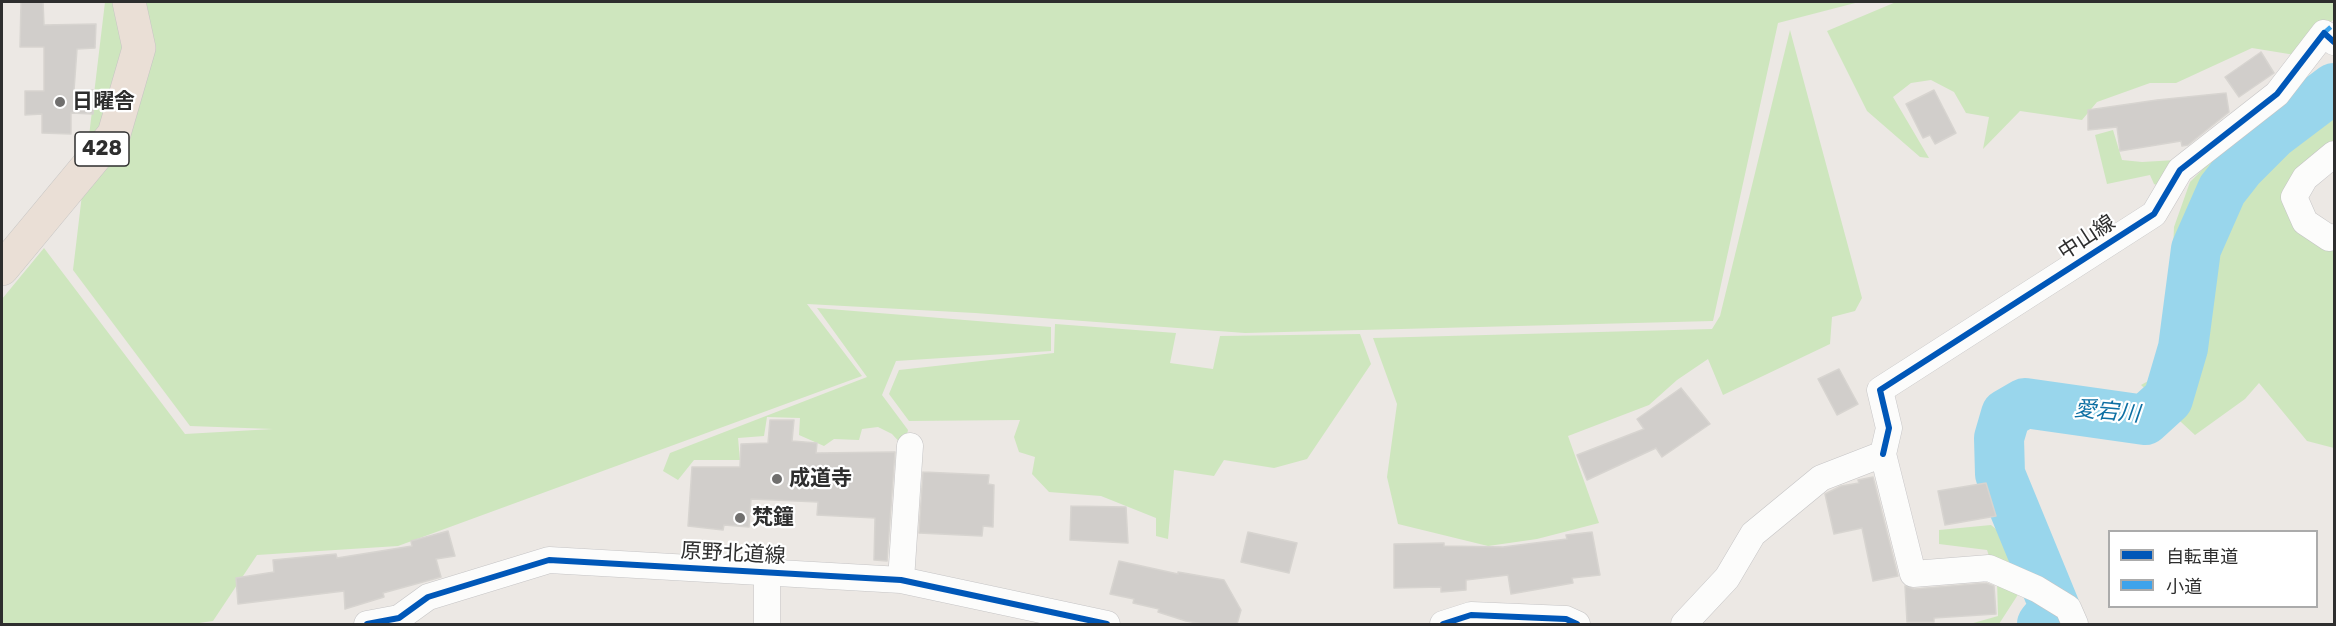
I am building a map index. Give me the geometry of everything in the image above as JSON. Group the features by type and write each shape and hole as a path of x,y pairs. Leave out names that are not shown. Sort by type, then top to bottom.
{"highway":[{"name":"428","path":"2,269 114,134 139,48 129,2"}],"street":[{"name":"中山線","path":"1883,454 1889,429 1880,390 2154,214 2180,170 2277,94 2329,38"},
{"path":"2334,154 2305,178 2294,196 2306,222 2329,238 2334,237"},
{"path":"901,580 910,446"},
{"path":"1684,624 1727,578 1753,534 1821,478 1883,454 1913,574 1989,568 2037,589 2072,616"},
{"name":"原野北道線","path":"367,624 399,618 428,597 549,560 901,580 1107,624"},
{"path":"767,572 767,624"},
{"path":"1443,624 1471,615 1566,619 1577,624"}],"green space":[{"path":"105,2 1859,2 1778,23 1713,321 1245,333 975,313 807,304 862,376 398,546 257,555 213,621 192,624 2,624 2,299 44,248 185,434 273,429 190,426 73,270"},
{"path":"1896,2 2334,2 2334,19 2295,55 2252,48 2176,83 2150,83 2097,102 2082,120 2020,111 1983,149 1989,117 1966,113 1954,92 1931,80 1911,83 1893,97 1929,158 1920,157 1867,111 1827,31"},
{"path":"1790,30 1862,298 1855,311 1832,317 1830,344 1723,395 1708,359 1677,380 1649,405 1568,436 1599,523 1537,539 1488,546 1398,524 1387,477 1397,404 1373,338 1712,329 1720,316"},
{"path":"2297,75 2334,119 2334,145 2287,195 2334,245 2334,448 2307,441 2259,383 2245,399 2195,435 2141,385 2159,375 2171,300 2174,227 2190,182"},
{"path":"2113,130 2122,160 2142,162 2176,160 2163,188 2154,184 2150,175 2107,184 2095,135"},
{"path":"817,308 1051,327 1051,351 896,361 882,395 908,430 904,447 892,434 878,427 862,429 859,440 834,439 824,446 799,435 800,418 767,417 764,436 738,438 740,460 694,460 678,480 663,471 670,453 867,377"},
{"path":"1055,324 1176,333 1170,363 1213,369 1220,336 1360,334 1371,364 1307,459 1274,468 1224,460 1214,476 1174,470 1168,539 1156,536 1156,518 1101,496 1049,492 1032,474 1035,457 1019,452 1014,437 1020,420 909,421 889,394 899,370 1054,353"},
{"path":"1991,455 2014,455 2060,590 1991,562 1987,550 1939,544 1939,530 1991,525 2007,538 1986,480 1985,473 1988,470"},
{"path":"1997,579 2019,593 1999,624 1970,624 1998,616"},
{"path":"2046,608 2071,624 2028,624"}],"building":[{"path":"21,2 43,2 44,25 96,24 95,48 77,49 74,90 94,90 93,114 71,113 71,134 42,133 42,114 25,115 25,91 44,91 44,47 20,47"},
{"path":"2261,52 2274,73 2239,97 2225,77"},
{"path":"1934,90 1956,133 1935,144 1930,135 1923,138 1906,104"},
{"path":"2226,93 2229,112 2188,145 2182,146 2181,141 2120,151 2117,127 2088,130 2088,110"},
{"path":"1839,369 1858,404 1837,415 1818,379"},
{"path":"1681,388 1710,424 1662,457 1656,448 1587,480 1577,455 1644,429 1637,419"},
{"path":"770,420 794,420 792,441 817,443 816,453 895,452 887,561 874,560 875,518 817,515 818,502 751,499 749,527 724,525 723,530 688,526 692,467 740,467 741,444 768,443"},
{"path":"923,472 989,475 988,484 994,485 993,527 983,526 982,536 919,533"},
{"path":"1873,477 1898,576 1873,581 1862,528 1834,534 1825,494 1841,486 1859,483 1858,480"},
{"path":"1986,483 1996,516 1945,525 1938,491"},
{"path":"1071,506 1126,507 1128,543 1070,540"},
{"path":"448,531 455,556 436,559 441,577 383,593 384,597 345,609 344,591 238,604 236,578 274,572 273,560 336,554 337,558 412,546 411,541"},
{"path":"1248,532 1297,543 1289,573 1241,562"},
{"path":"1592,532 1600,575 1572,578 1573,583 1511,594 1508,575 1466,580 1466,590 1441,592 1441,587 1394,588 1394,544 1444,543 1444,546 1503,547 1567,539 1566,535"},
{"path":"1119,561 1178,574 1178,572 1224,580 1241,610 1237,624 1203,624 1186,621 1158,612 1159,609 1133,603 1134,599 1110,594"},
{"path":"1986,583 1994,586 1996,614 1934,618 1934,622 1907,622 1905,586 1914,589"}],"waterway":[{"name":"愛宕川","path":"2042,624 2055,608 2000,474 1999,438 2006,414 2025,403 2145,420 2168,399 2183,348 2196,249 2222,190 2240,167 2273,134 2334,88"}],"marked path":[{"path":"2324,33 2334,24"}],"cycle path":[{"path":"1883,454 1889,428 1880,390 2154,214 2180,170 2277,94 2324,33 2334,42"},
{"path":"367,624 399,618 428,597 549,560 901,580 1107,624"},
{"path":"1443,624 1471,615 1566,619 1577,624"}],"place":[{"name":"日曜舎","path":"60,102"},
{"name":"成道寺","path":"777,479"},
{"name":"梵鐘","path":"740,518"}]}
